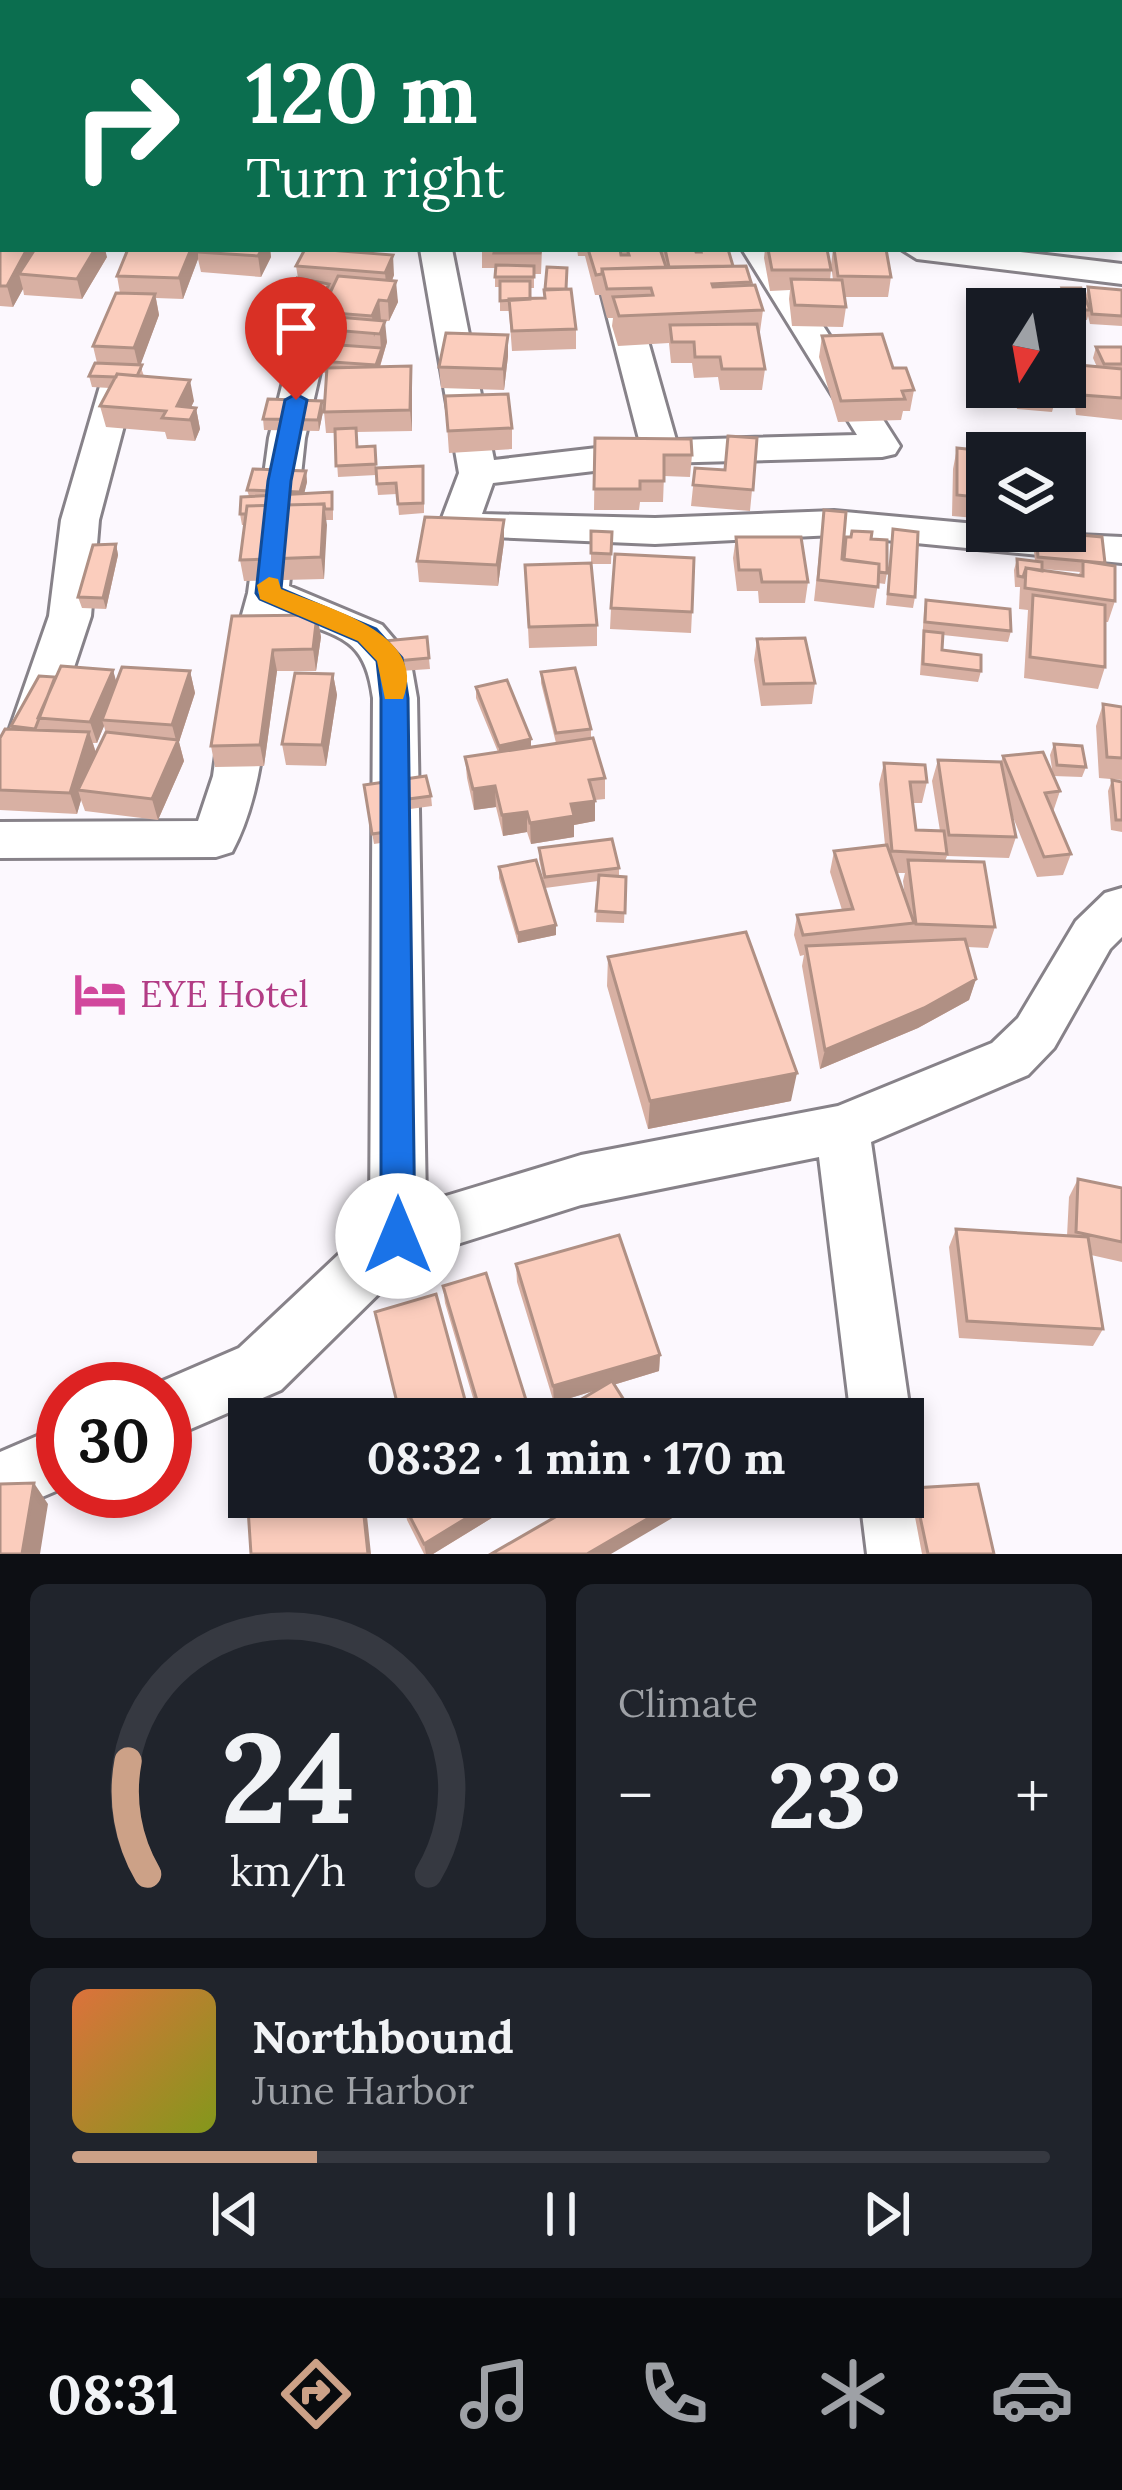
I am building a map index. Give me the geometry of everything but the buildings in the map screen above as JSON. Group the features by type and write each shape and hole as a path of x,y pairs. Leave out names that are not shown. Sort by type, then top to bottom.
{"street":[{"path":"2,826 216,839 235,776 250,662 268,593 287,438 331,252"},
{"path":"437,252 478,473 458,526 656,531 834,523 1122,550"},
{"path":"607,252 657,423 661,452"},
{"path":"478,473 661,452 882,446 760,252"},
{"path":"942,252 1122,274"},
{"path":"19,768 70,616 80,520 134,335"},
{"path":"268,593 367,635 389,658 394,698 398,1236"},
{"path":"192,1398 260,1369 398,1236 580,1180 842,1129 1010,1059 1036,1033 1093,935 1122,907"},
{"path":"842,1129 878,1398"},
{"path":"0,1484 36,1468"},
{"path":"895,1518 899,1554"}],"slow traffic":[{"path":"269,585 268,593 367,635 389,658 394,692"}],"place":[{"name":"EYE Hotel","path":"100,994"}],"route":[{"path":"296,400 279,481 268,593 367,635 389,658 394,698 398,1236"}]}
